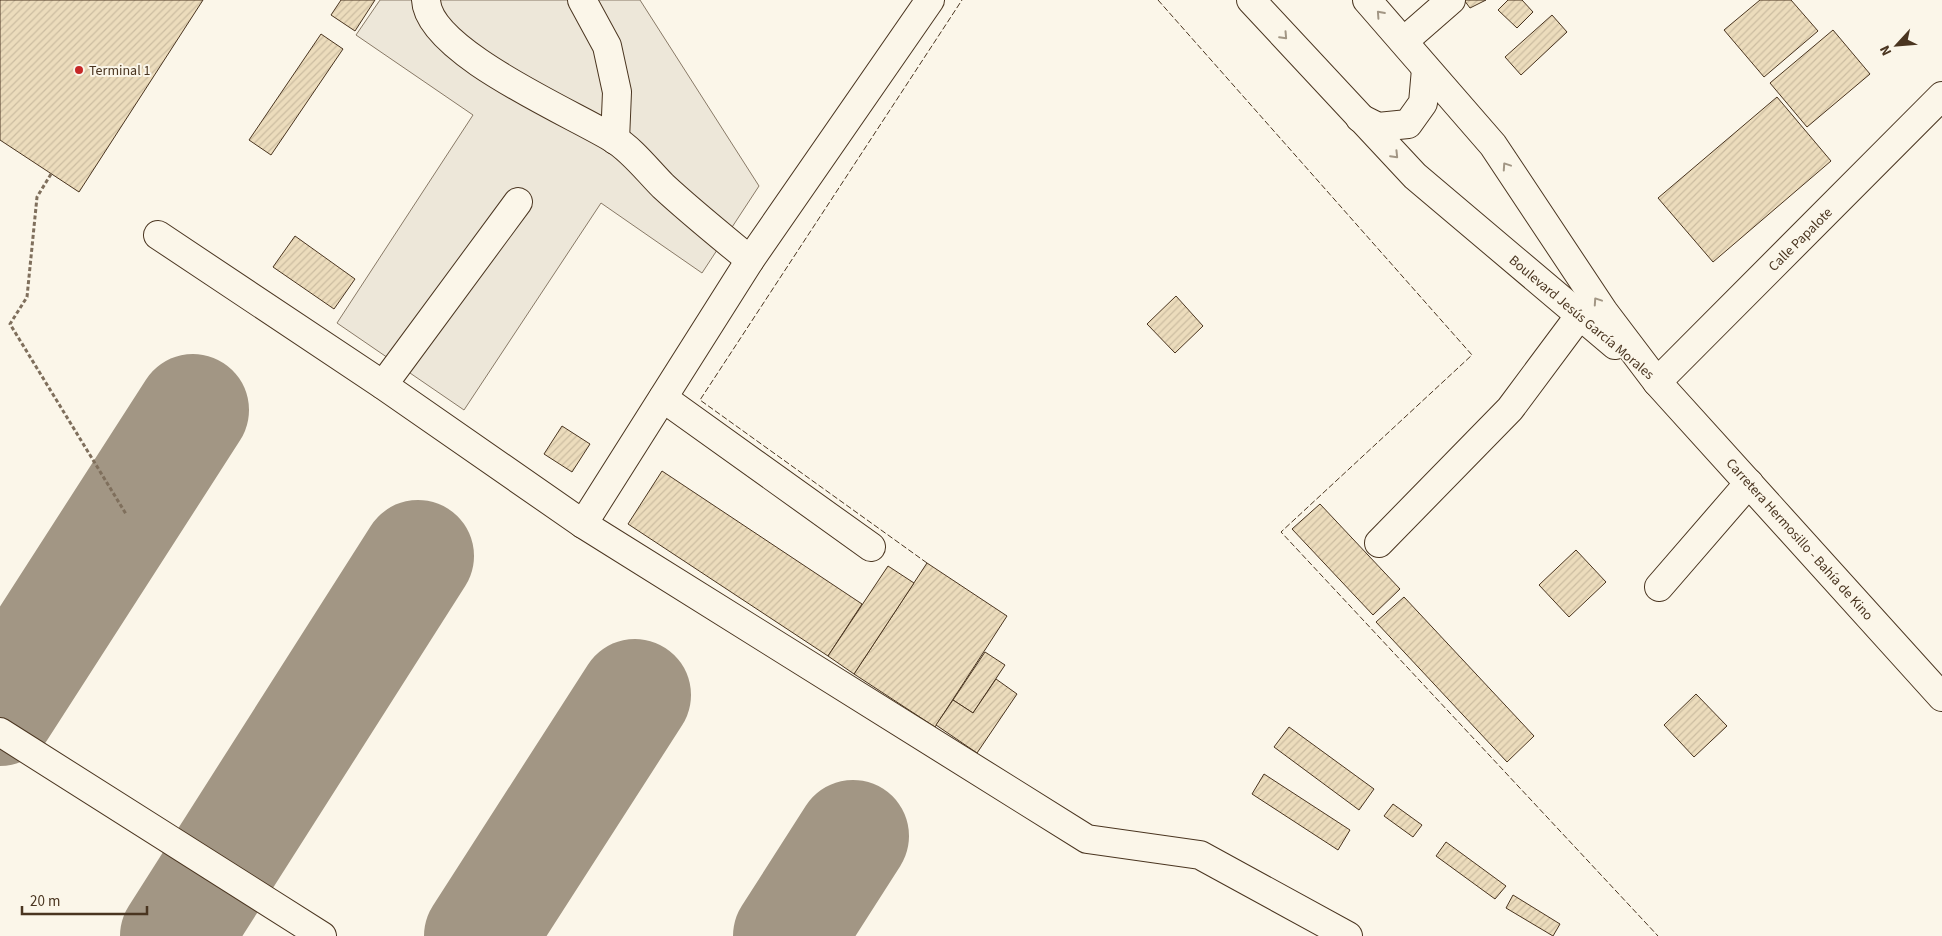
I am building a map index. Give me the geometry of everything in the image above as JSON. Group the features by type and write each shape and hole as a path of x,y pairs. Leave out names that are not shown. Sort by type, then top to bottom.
{"main road":[{"path":"426,0 426,8 435,26 494,72 538,99 615,140 665,188 750,260"},
{"path":"582,0 607,46 617,92 615,140"},
{"path":"583,524 750,260 930,0"},
{"name":"Boulevard Jesús García Morales","path":"1251,0 1415,176 1658,382"},
{"name":"Boulevard Jesús García Morales","path":"1367,0 1492,145 1604,312 1658,382"},
{"path":"1404,41 1451,0"},
{"path":"1359,117 1378,127 1408,124 1423,103 1426,69"},
{"name":"Calle Papalote","path":"1658,382 1942,96"},
{"path":"383,385 518,202"},
{"path":"158,235 383,385 583,524 1088,839 1200,855 1348,936"},
{"path":"1379,543 1510,409 1580,315"},
{"name":"Carretera Hermosillo - Bahía de Kino","path":"1658,382 1942,695"},
{"path":"663,398 871,547"},
{"path":"1660,586 1749,483"},
{"path":"0,732 322,936"}],"path":[{"path":"51,174 37,197 27,298 10,324 126,514"}],"shaded area":[{"path":"380,0 640,0 759,186 702,273 601,203 464,410 337,323 473,115 356,35"}],"building":[{"name":"Terminal 1","path":"0,0 203,0 79,192 0,140"},
{"path":"341,0 375,0 355,31 331,15"},
{"path":"1464,0 1486,0 1470,8"},
{"path":"1508,0 1522,0 1533,12 1517,28 1498,10"},
{"path":"1760,0 1791,0 1818,31 1764,77 1724,30"},
{"path":"1552,15 1567,32 1521,75 1505,57"},
{"path":"1833,30 1870,74 1807,127 1770,83"},
{"path":"321,34 343,49 271,155 249,140"},
{"path":"1777,97 1831,161 1713,262 1658,198"},
{"path":"295,236 355,279 334,309 273,267"},
{"path":"1176,296 1203,326 1175,353 1147,324"},
{"path":"562,426 590,444 572,472 544,454"},
{"path":"662,471 862,604 828,656 628,524"},
{"path":"1320,504 1400,589 1373,615 1292,529"},
{"path":"1576,550 1606,582 1569,617 1539,585"},
{"path":"927,563 1007,616 935,727 854,674"},
{"path":"888,566 914,583 854,674 828,656"},
{"path":"1404,597 1534,736 1507,762 1376,622"},
{"path":"985,652 1005,665 973,713 953,700"},
{"path":"996,679 1017,694 977,753 936,725 953,700 973,713"},
{"path":"1696,694 1727,726 1694,757 1664,725"},
{"path":"1289,727 1374,789 1359,810 1274,747"},
{"path":"1264,774 1350,830 1338,850 1252,794"},
{"path":"1393,804 1422,825 1413,837 1384,816"},
{"path":"1446,842 1506,886 1495,899 1436,856"},
{"path":"1513,895 1560,924 1553,936 1506,908"}],"taxiway":[{"path":"0,710 193,410"},
{"path":"176,936 418,556"},
{"path":"480,936 635,695"},
{"path":"789,936 853,836"}],"fence":[{"path":"927,563 700,400 962,0"},
{"path":"1158,0 1472,355 1281,532 1658,936"}],"place":[{"name":"Terminal 1","path":"79,70"}]}
